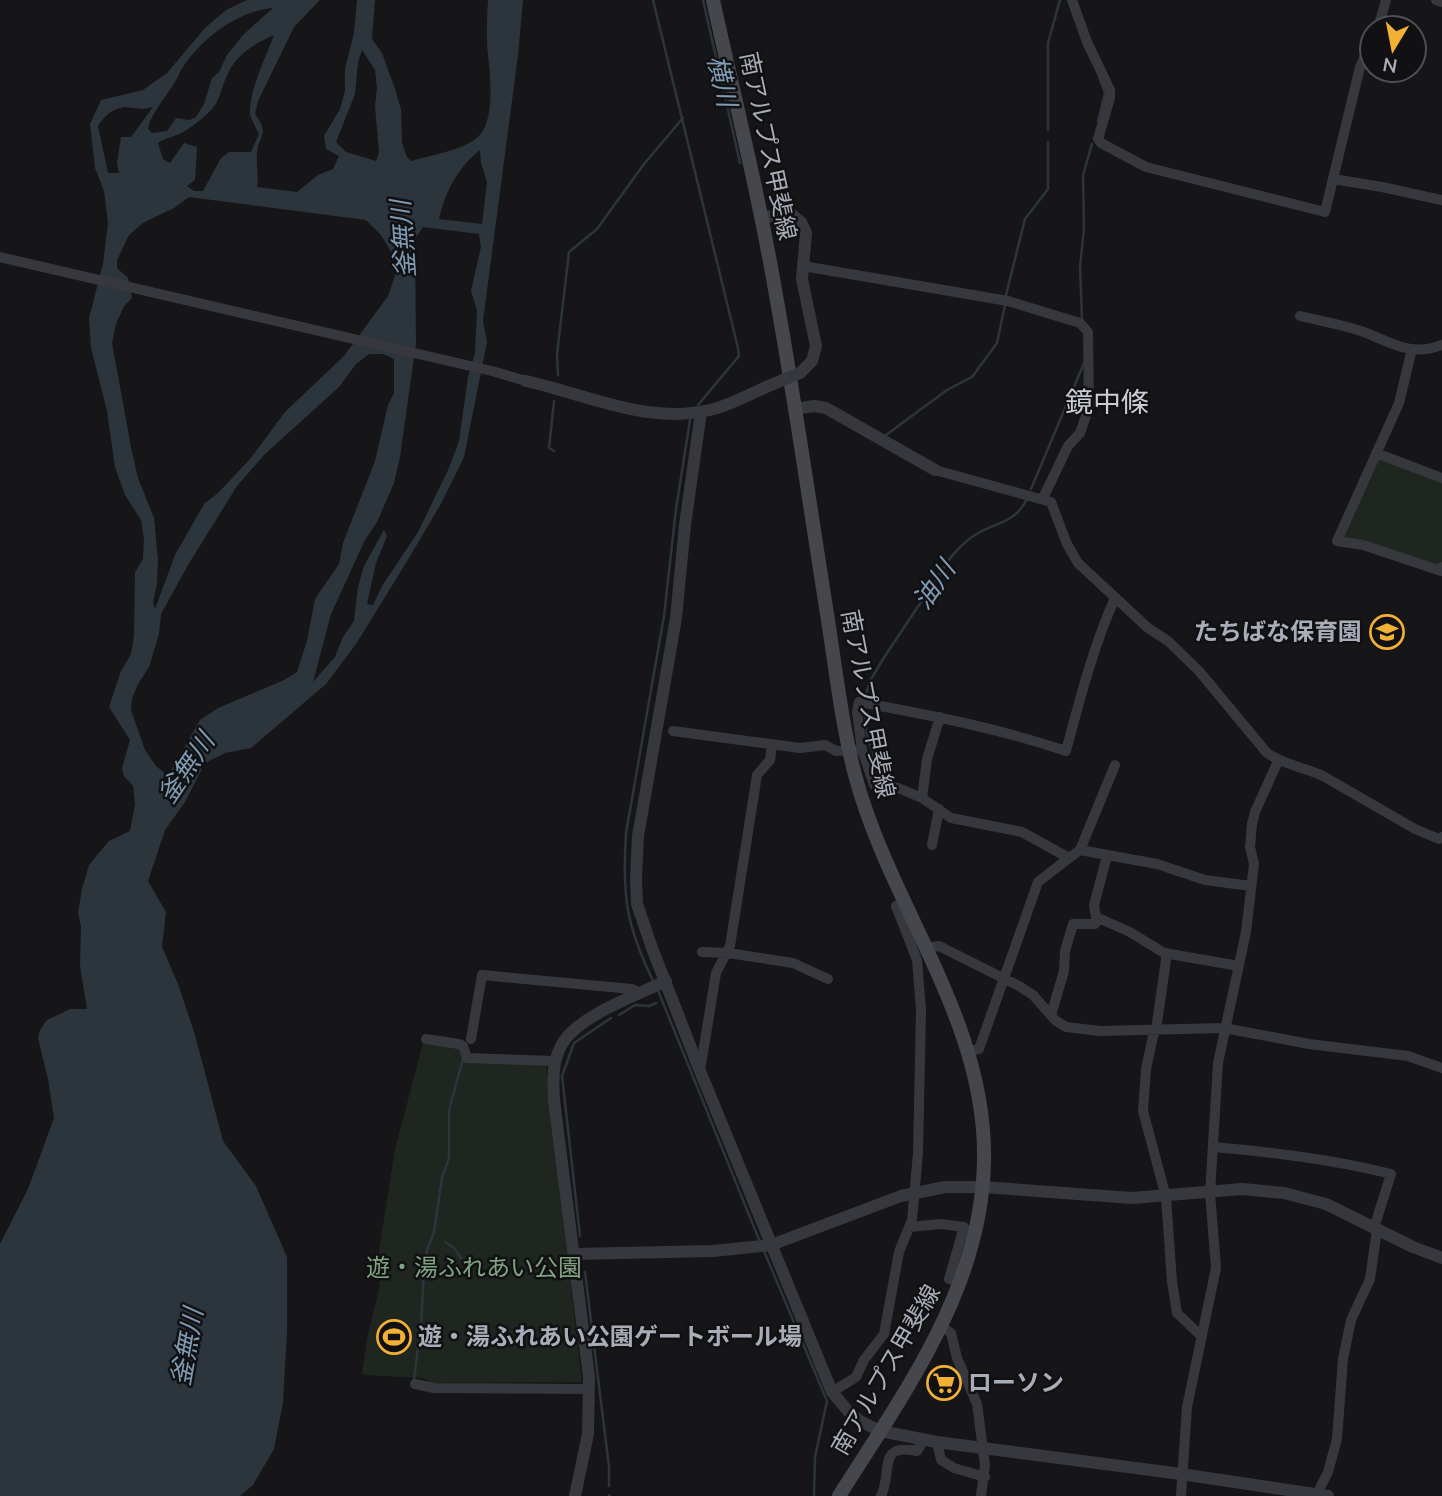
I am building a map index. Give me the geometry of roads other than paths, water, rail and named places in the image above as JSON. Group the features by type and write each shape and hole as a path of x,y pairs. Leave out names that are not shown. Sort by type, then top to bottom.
{"main road":[{"name":"南アルプス甲斐線","path":"713,0 777,300 794,410 856,750 855,776 875,836 962,1031 978,1090 983,1130 983,1187 972,1246 961,1282 941,1326 839,1496"}],"street":[{"path":"1072,0 1087,42 1110,90 1098,139 1146,167 1325,212 1358,75"},
{"path":"1436,0 1442,2"},
{"path":"1333,179 1442,200"},
{"path":"0,257 505,374 629,411 659,414 701,412 732,403 800,373 812,361 816,346 804,289 803,266 807,239 802,222 797,217 785,214 761,217"},
{"path":"803,266 1009,301 1080,323 1088,331 1089,407 1080,433 1068,446 1042,498"},
{"path":"1300,316 1364,332 1393,346 1428,349 1442,345"},
{"path":"1412,349 1399,403 1337,541 1363,545 1441,570 1442,567"},
{"path":"794,410 814,406 826,408 935,470 1051,502 1067,544 1078,563 1148,628 1175,648 1207,681 1267,753 1278,761 1309,769 1415,829 1439,839 1442,836"},
{"path":"701,412 685,525 676,618 637,847 637,904 642,924 832,1392 860,1421 880,1431 930,1441 1321,1495 1337,1439 1343,1359 1351,1320 1370,1279 1375,1229 1391,1174 1356,1165 1263,1151 1213,1147"},
{"path":"1376,453 1442,478"},
{"path":"1069,858 1022,832 951,818 922,798 898,788 874,785 856,750 857,712 859,702 940,717 1017,735 1066,751 1087,674 1115,598"},
{"path":"922,798 927,760 940,717"},
{"path":"673,731 800,748 825,745 836,751 856,750"},
{"path":"701,1071 716,973 728,953 757,775 770,760 772,745"},
{"path":"1181,1496 1186,1406 1216,1268 1210,1193 1218,1063 1246,932 1254,864 1250,847 1255,812 1278,761"},
{"path":"968,1051 979,1049 1038,882 1080,850 1115,765"},
{"path":"932,845 939,810"},
{"path":"1080,850 1157,864 1205,880 1251,886"},
{"path":"1107,856 1094,905 1094,912 1099,919 1167,953 1239,966"},
{"path":"832,1392 856,1377 864,1360 884,1334 899,1252 912,1220 918,1153 921,1010 917,960 896,906 906,902"},
{"path":"1051,1015 1073,924 1095,925 1099,919"},
{"path":"926,948 939,946 1004,978 1033,995 1066,1027 1100,1031 1224,1028 1309,1044 1408,1056 1442,1068"},
{"path":"702,952 728,953 793,963 828,979"},
{"path":"1167,953 1156,1030 1146,1069 1143,1111 1166,1197 1177,1313 1201,1336"},
{"path":"471,1039 482,975 632,989 640,993"},
{"path":"575,1496 588,1434 590,1389 554,1100 552,1078 555,1061 561,1045 570,1033 585,1022 666,981"},
{"path":"426,1040 459,1044 463,1046 467,1058 555,1061"},
{"path":"574,1254 713,1251 771,1245 915,1192 945,1187 983,1187 1132,1198 1264,1190 1304,1196 1442,1258"},
{"path":"909,1227 941,1224 964,1227 950,1279 961,1282"},
{"path":"941,1326 951,1334 957,1358 977,1404 985,1465 981,1496"},
{"path":"415,1384 434,1388 590,1389"},
{"path":"930,1441 941,1460 954,1468 985,1477"},
{"path":"881,1496 893,1451 901,1448 917,1451 930,1441"}],"water":[{"name":"釜無川","path":"247,0 320,0 294,27 258,101 255,114 263,131 257,152 257,187 297,192 318,175 333,169 339,156 326,149 324,136 340,109 345,91 345,69 354,33 357,0 375,0 372,39 382,53 395,89 401,109 402,143 411,161 462,146 477,138 483,131 490,98 488,0 523,0 483,321 487,342 464,457 442,502 356,644 326,684 251,748 225,753 205,763 185,802 165,830 148,881 166,912 162,947 195,1035 223,1141 256,1186 287,1257 283,1402 274,1449 253,1485 240,1496 0,1496 0,1244 28,1189 54,1118 38,1038 47,1020 70,1009 87,1009 80,966 81,926 78,913 82,889 89,865 97,855 109,841 130,831 135,804 133,786 124,776 122,768 130,740 109,707 121,671 131,654 134,636 135,572 143,559 144,539 141,520 125,495 115,467 107,411 91,348 89,318 103,264 108,223 104,191 95,168 90,124 101,100 143,90 167,73 205,28 226,10","holes":["273,8 243,35 227,55 219,72 212,78 204,104 196,117 190,120 176,118 167,131 152,133 148,129 151,119 191,56 211,36 247,14","274,35 250,105 250,114 259,134 251,152 229,152 221,158 203,191 194,191 187,186 195,180 197,147 184,143 170,163 163,159 158,143 180,134 209,112 218,100 234,63 258,43","362,50 375,70 379,152 376,161 346,152 336,142 355,94","153,107 131,137 121,137 117,163 119,173 108,173 98,126 116,109","480,150 487,182 482,224 439,219 445,199 459,172","189,197 366,220 381,235 395,258 395,276 388,296 344,356 285,412 250,459 204,504 175,555 155,609 153,602 158,560 154,518 138,478 112,343 116,324 124,306 132,298 128,278 117,268 117,260 129,235 143,223 174,208","423,227 479,234 481,247 471,291 477,310 475,353 468,377 459,441 449,468 418,532 382,586 373,605 367,604 376,563 387,536 384,530 364,566 358,587 354,621 343,637 335,657 313,682 331,614 394,483 416,343 415,239","369,354 383,354 394,359 394,393 388,405 375,461 343,543 339,564 315,599 307,641 297,672 218,708 200,720 171,771 166,774 156,766 145,750 131,710 138,684 149,667 159,634 161,614 237,486 264,455 339,387 356,364"]}],"waterway":[{"path":"653,0 739,356 698,405"},
{"name":"横川","path":"703,0 740,163"},
{"path":"1048,130 1048,43 1060,0"},
{"name":"油川","path":"1098,121 1105,93 1099,77"},
{"path":"558,375 557,354 569,252 597,229 644,164 683,118"},
{"path":"1006,295 1025,219 1048,189 1048,142"},
{"name":"油川","path":"1082,320 1080,267 1084,228 1083,175 1092,144"},
{"path":"886,435 947,390 972,377 997,343 1005,305"},
{"name":"油川","path":"1031,489 1084,363"},
{"path":"554,401 549,448 554,451"},
{"path":"654,983 637,944 628,910 626,833 664,616 676,509 690,420"},
{"name":"油川","path":"865,698 870,681 883,659 951,557 972,537 1014,516 1028,497"},
{"name":"油川","path":"864,710 867,734 878,774"},
{"path":"657,988 760,1242"},
{"path":"619,1015 635,1005 649,1006 656,1003"},
{"path":"580,1236 562,1076 574,1043 611,1018"},
{"path":"414,1379 427,1250 434,1232 442,1178 449,1158 449,1110 463,1059"},
{"path":"445,1242 471,1267"},
{"path":"764,1251 827,1401 815,1457 814,1496"},
{"path":"585,1272 609,1467 609,1486"}],"place":[{"name":"たちばな保育園","path":"1387,632"},
{"name":"遊・湯ふれあい公園ゲートボール場","path":"394,1337"},
{"name":"ローソン","path":"944,1383"}],"district":[{"name":"鏡中條","path":"1107,402"}],"park label":[{"name":"遊・湯ふれあい公園","path":"474,1268"}]}
